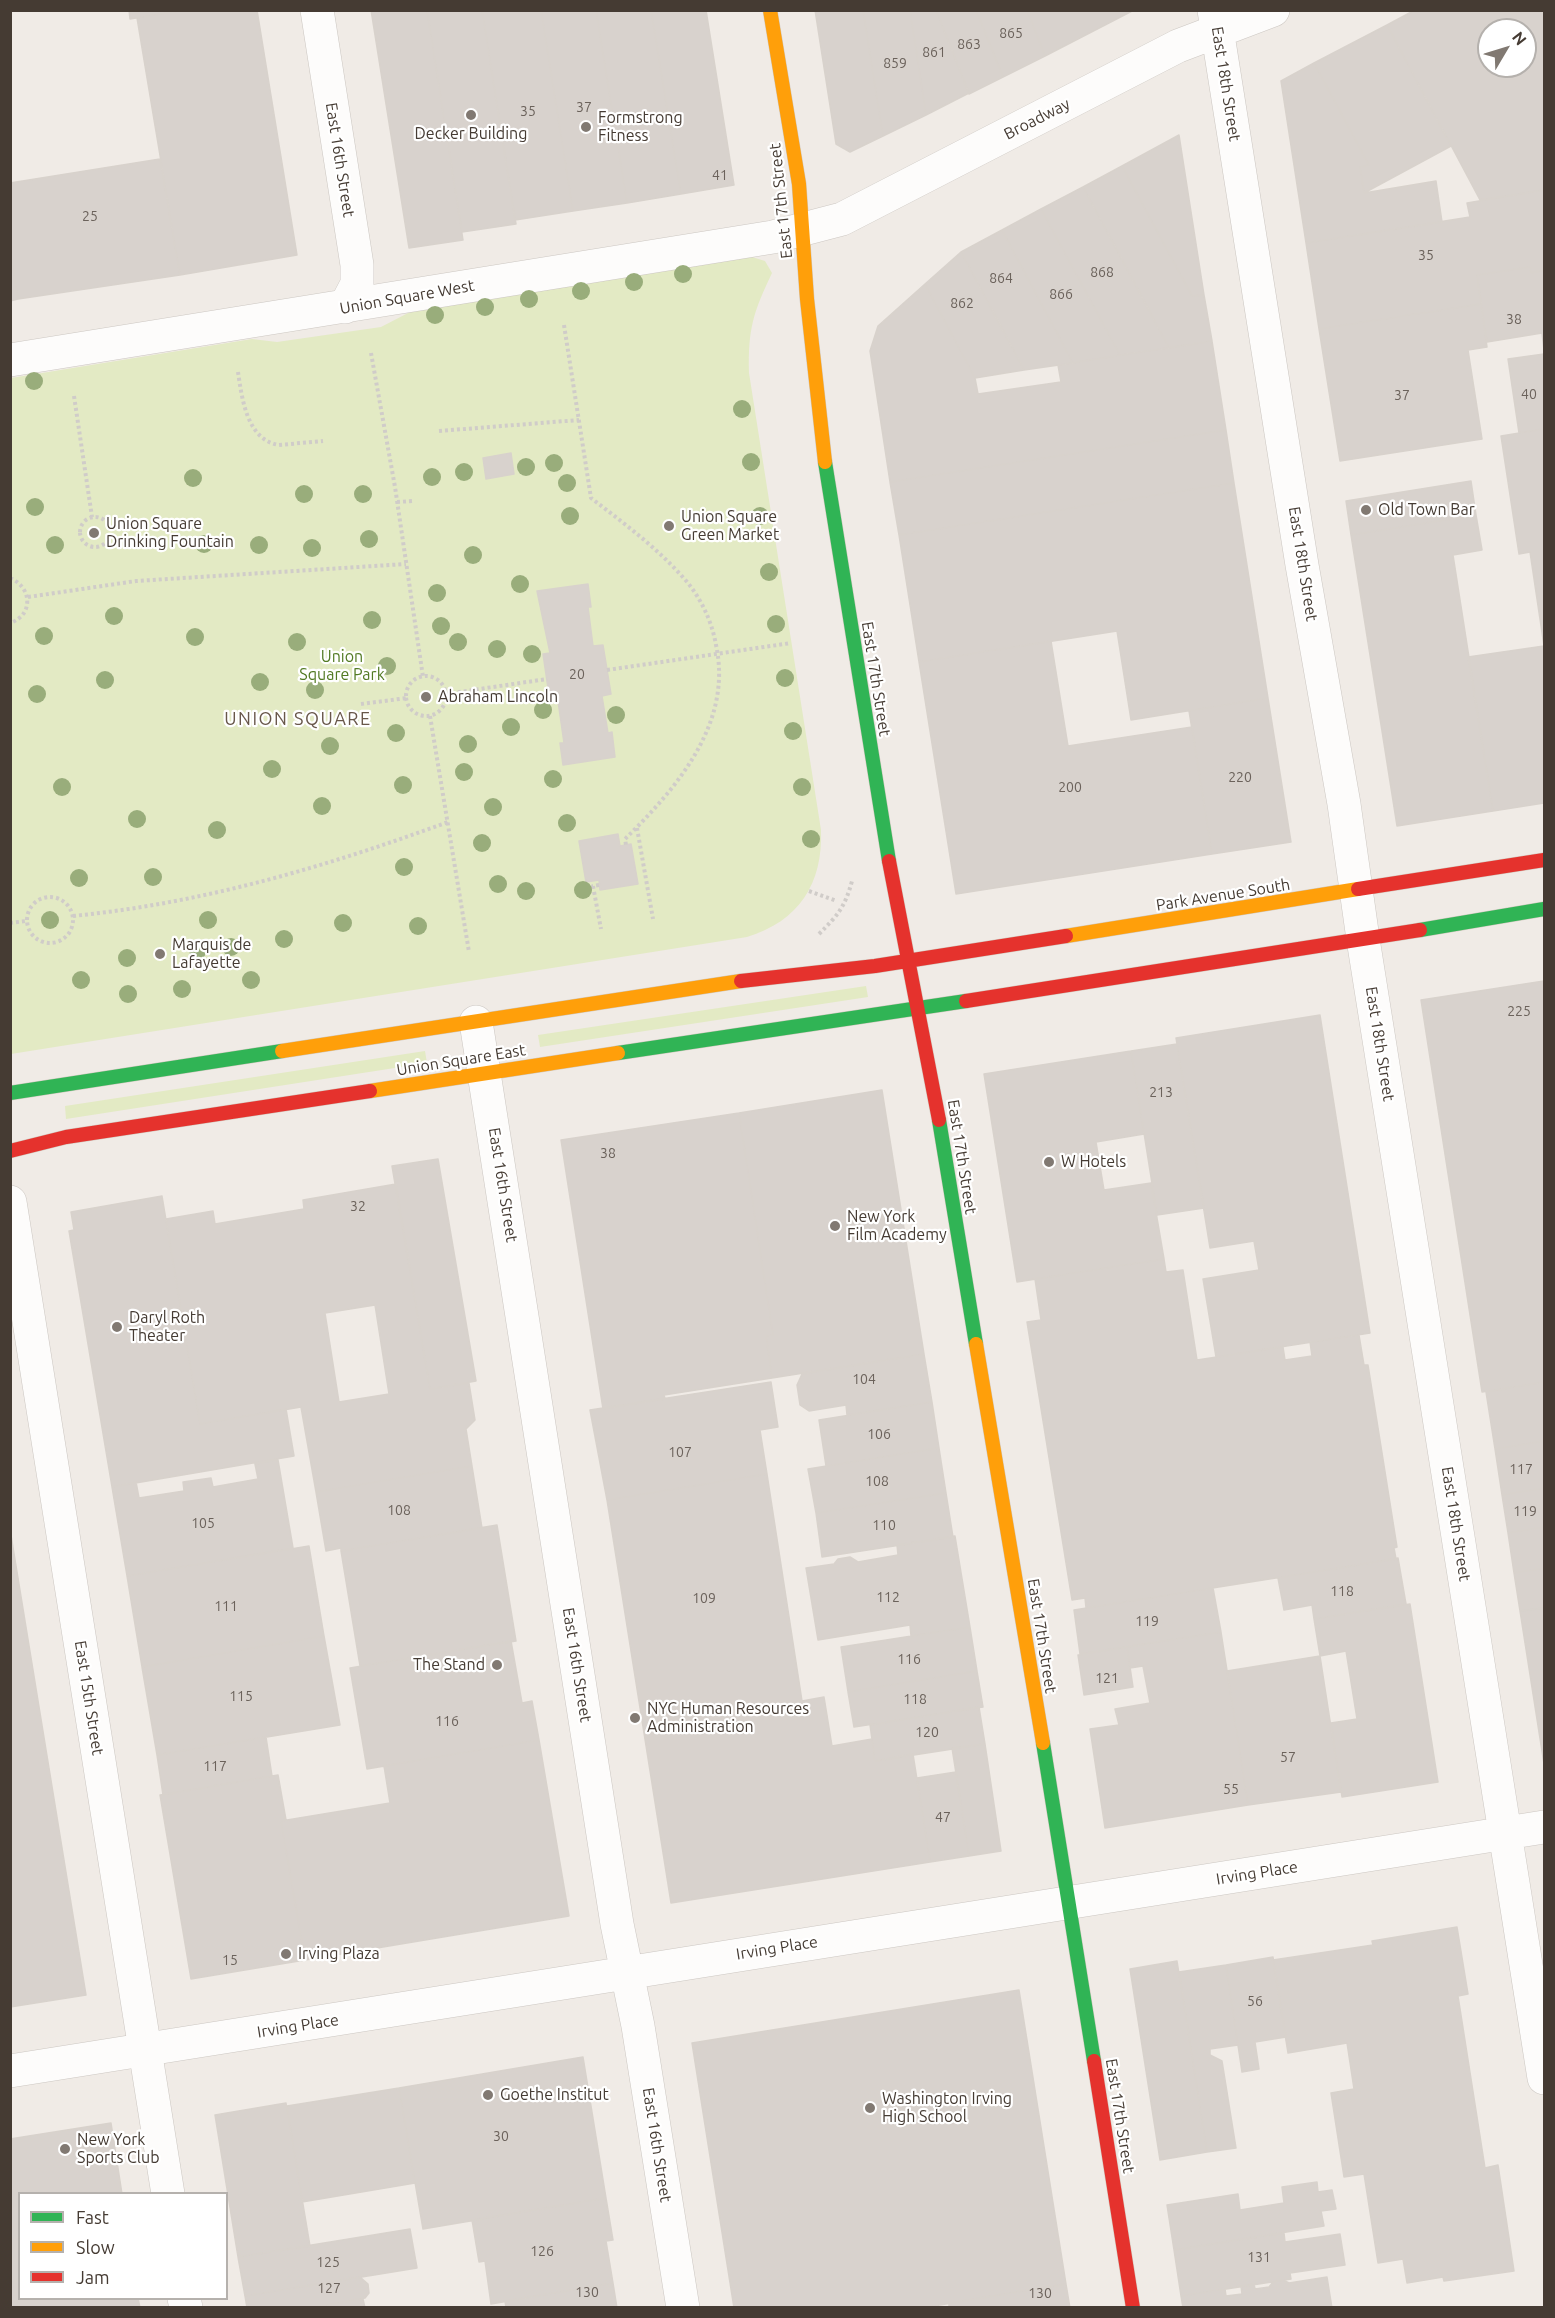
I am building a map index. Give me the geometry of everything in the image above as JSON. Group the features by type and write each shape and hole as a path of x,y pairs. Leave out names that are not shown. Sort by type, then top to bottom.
{"main road":[{"name":"East 17th Street","path":"770,10 799,184 807,299 825,466 907,961 934,1089 1069,1902 1133,2307"},
{"name":"Park Avenue South","path":"907,961 1545,860"},
{"path":"917,1008 1545,909"},
{"path":"10,1093 772,976 907,961"},
{"name":"Union Square East","path":"10,1151 66,1137 917,1008"}],"street":[{"name":"East 16th Street","path":"316,10 357,265 357,284 345,307"},
{"name":"Broadway","path":"802,230 842,219 1178,46 1215,22 1273,10"},
{"name":"East 18th Street","path":"1215,22 1300,554 1344,804 1363,939 1545,2078"},
{"name":"Union Square West","path":"10,360 345,307 802,230"},
{"name":"East 16th Street","path":"476,1022 617,1924 638,2026 683,2307"},
{"name":"East 15th Street","path":"10,1202 168,2192"},
{"name":"Irving Place","path":"10,2071 1545,1827"}],"path":[{"path":"564,325 591,498 666,559 688,584 703,606 714,631 718,653 720,672 718,698 711,722 699,748 682,776 662,801 625,839 626,845"},
{"path":"371,353 397,502 423,677"},
{"path":"238,372 248,417 260,436 279,445 322,441"},
{"path":"74,396 92,517"},
{"path":"439,431 579,420"},
{"path":"397,502 413,501"},
{"path":"92,517 102,518 109,526 110,536 107,542 98,547 84,543 79,534 84,521 92,517"},
{"path":"28,597 136,581 406,564"},
{"path":"10,578 22,585 28,597 24,614 10,623"},
{"path":"607,670 791,643"},
{"path":"423,677 439,681 446,694 443,707 430,716 424,716 413,710 407,698 412,682 423,677"},
{"path":"446,694 547,679"},
{"path":"361,704 407,698"},
{"path":"430,716 469,952"},
{"path":"73,916 189,900 317,867 373,850 448,822"},
{"path":"637,827 653,919"},
{"path":"599,885 593,886 601,929"},
{"path":"809,891 837,901"},
{"path":"45,896 57,897 64,901 73,916 73,925 69,933 55,943 34,937 26,921 29,908 36,900 45,896"},
{"path":"10,923 26,921"}],"green space":[{"name":"Union Square Park","path":"752,257 765,261 772,273 753,322 749,373 821,830 818,867 804,898 794,910 781,921 747,937 11,1054 11,378 252,339 277,342 381,327 410,312"},
{"path":"866,986 868,997 540,1047 538,1035"},
{"path":"425,1051 427,1063 66,1119 65,1106"}],"building":[{"path":"129,10 184,10 130,19"},
{"path":"184,10 257,10 297,255 180,275 137,18"},
{"path":"371,10 427,10 463,240 409,248"},
{"name":"Decker Building","path":"427,10 482,10 516,224 462,232"},
{"path":"482,10 541,10 573,211 515,220"},
{"path":"541,10 596,10 627,203 573,211"},
{"path":"596,10 651,10 681,194 627,203"},
{"path":"651,10 706,10 734,185 681,194"},
{"path":"815,10 863,10 883,136 850,152 836,144"},
{"path":"863,10 910,10 926,115 883,136"},
{"path":"910,10 936,10 969,93 926,115"},
{"path":"936,10 976,10 1003,77 969,94"},
{"path":"976,10 1027,10 1045,56 1003,77"},
{"path":"1027,10 1134,10 1045,56"},
{"path":"1415,10 1544,10 1544,190 1480,200 1387,25"},
{"path":"1387,25 1451,146 1364,193 1360,167 1369,165 1314,63"},
{"path":"1314,63 1369,165 1360,167 1364,193 1436,181 1442,222 1306,243 1281,81"},
{"path":"1179,135 1204,295 1192,296 1122,166"},
{"path":"160,159 180,275 18,299 10,250 10,183"},
{"path":"1122,166 1192,296 1204,295 1212,341 1169,348 1083,187"},
{"path":"1083,187 1169,348 1120,355 1041,209"},
{"path":"1544,190 1544,270 1531,273 1530,267 1477,275 1481,304 1319,329 1306,243 1470,217 1467,203"},
{"path":"1041,209 1120,355 1073,363 1002,230"},
{"path":"1002,230 1073,363 1024,370 961,252"},
{"path":"10,250 18,299 10,301"},
{"path":"961,252 1024,370 975,378 925,284"},
{"path":"1530,267 1531,273 1544,270 1544,350 1542,333 1487,342 1477,275"},
{"path":"925,284 975,378 978,394 1061,382 1058,365 1212,341 1226,430 890,482 870,351 878,326"},
{"path":"1481,304 1487,347 1468,350 1482,439 1340,461 1319,329"},
{"path":"1544,354 1544,429 1519,433 1508,359"},
{"path":"1544,429 1544,646 1530,552 1519,554 1501,436"},
{"path":"1226,430 1234,483 899,535 890,482"},
{"path":"511,453 514,474 486,479 483,458"},
{"path":"1471,481 1476,515 1351,535 1346,501"},
{"path":"1234,483 1268,698 1131,720 1117,631 919,662 899,535"},
{"path":"1476,515 1482,550 1453,555 1493,811 1397,826 1351,535"},
{"path":"588,584 591,607 588,607 593,646 603,645 611,694 602,696 608,733 612,732 615,757 563,765 560,743 564,743 558,701 551,702 549,695 543,654 550,653 537,591"},
{"path":"1051,641 1068,746 1192,727 1212,854 956,894 919,662"},
{"path":"1544,646 1544,803 1493,811 1468,657"},
{"path":"1268,698 1291,842 1212,854 1189,711"},
{"path":"618,834 620,846 631,844 638,884 600,890 599,880 586,882 579,841"},
{"path":"1544,981 1544,1382 1482,1392 1421,1000"},
{"path":"1320,1015 1370,1333 1216,1357 1203,1279 1259,1270 1254,1241 1210,1248 1176,1038"},
{"path":"1177,1044 1204,1208 1157,1215 1131,1051"},
{"name":"W Hotels","path":"1131,1051 1144,1134 1096,1142 1104,1190 1151,1183 1164,1259 1017,1282 984,1074"},
{"path":"882,1090 924,1354 772,1378 766,1336 773,1335 739,1113"},
{"path":"739,1113 773,1335 766,1336 772,1378 664,1395 665,1399 603,1409 561,1140"},
{"path":"438,1159 476,1381 430,1389 392,1166"},
{"path":"396,1184 430,1389 469,1383 475,1420 466,1429 472,1466 316,1492 301,1407 200,1424 166,1219 213,1211 215,1224 304,1209 303,1200","holes":["375,1305 389,1394 339,1402 325,1313"]},
{"path":"162,1196 200,1424 286,1409 294,1456 112,1487 69,1231 74,1230 71,1212"},
{"path":"1164,1259 1166,1272 1183,1270 1197,1360 1283,1347 1285,1360 1312,1356 1310,1342 1359,1335 1364,1365 1368,1365 1397,1547 1394,1548 1396,1559 1086,1608 1085,1598 1072,1600 1027,1322 1041,1320 1035,1279"},
{"path":"924,1354 932,1402 847,1415 846,1405 809,1411 800,1405 797,1385 802,1374"},
{"path":"771,1382 778,1427 760,1430 767,1474 607,1500 590,1410"},
{"path":"1544,1382 1544,1441 1495,1449 1486,1392"},
{"path":"932,1402 939,1448 826,1466 819,1420"},
{"path":"1544,1441 1544,1488 1502,1495 1495,1449"},
{"path":"939,1448 946,1493 816,1513 808,1469"},
{"path":"278,1460 293,1548 127,1576 112,1487 136,1482 139,1498 184,1491 183,1482 211,1478 213,1487 258,1479 255,1464"},
{"path":"472,1466 482,1528 341,1551 341,1548 326,1551 316,1492"},
{"path":"767,1474 802,1701 824,1697 832,1746 872,1739 875,1761 913,1754 930,1862 671,1903 607,1500"},
{"path":"1544,1488 1544,1527 1508,1533 1502,1495"},
{"path":"946,1493 953,1537 822,1557 816,1513"},
{"path":"497,1525 516,1641 360,1666 341,1551"},
{"path":"1544,1527 1544,1568 1514,1573 1508,1533"},
{"path":"10,1529 86,1995 10,2007"},
{"path":"955,1536 970,1627 911,1636 910,1625 818,1640 806,1568 834,1564 838,1559 850,1557 858,1562 898,1555 897,1545"},
{"path":"309,1546 324,1636 142,1667 127,1576"},
{"path":"1398,1558 1406,1604 1314,1619 1312,1605 1284,1610 1278,1578"},
{"path":"1544,1568 1544,1608 1520,1611 1514,1573"},
{"path":"1213,1588 1221,1632 1080,1654 1074,1610"},
{"path":"1410,1604 1438,1782 1342,1797 1331,1723 1357,1719 1346,1651 1320,1656 1314,1619"},
{"path":"1544,1608 1544,1764 1520,1611"},
{"path":"970,1627 977,1671 848,1692 841,1647"},
{"path":"1221,1632 1248,1805 1105,1828 1090,1729 1119,1725 1115,1709 1150,1703 1143,1666 1130,1668 1127,1647"},
{"path":"324,1636 340,1725 157,1755 142,1667"},
{"path":"511,1641 522,1703 532,1701 539,1740 367,1769 350,1668"},
{"path":"1127,1647 1133,1687 1084,1695 1078,1655"},
{"path":"1320,1656 1341,1792 1248,1805 1227,1671"},
{"path":"977,1671 983,1707 854,1727 848,1692"},
{"path":"979,1707 985,1744 875,1761 870,1725"},
{"path":"266,1737 272,1776 163,1795 157,1755"},
{"path":"539,1740 569,1916 305,1960 281,1821 390,1803 384,1766"},
{"path":"985,1744 1001,1851 969,1856 952,1748"},
{"path":"956,1772 969,1856 930,1862 917,1778"},
{"path":"278,1775 286,1820 281,1821 305,1960 191,1979 160,1795"},
{"path":"1457,1927 1468,1994 1458,1996 1485,2168 1498,2165 1514,2271 1444,2281 1443,2277 1407,2283 1403,2259 1378,2263 1364,2174 1344,2177 1331,2093 1354,2089 1347,2043 1288,2053 1273,1960 1373,1945 1372,1941"},
{"path":"1273,1957 1286,2037 1255,2042 1259,2069 1242,2072 1226,1965"},
{"path":"1177,1961 1207,2152 1160,2160 1130,1969"},
{"path":"1226,1965 1238,2045 1210,2049 1210,2055 1222,2061 1236,2148 1207,2152 1179,1972"},
{"name":"Washington Irving High School","path":"1019,1990 1066,2284 922,2308 734,2308 692,2043"},
{"path":"583,2057 606,2198 423,2229 399,2088"},
{"path":"399,2088 415,2183 302,2202 287,2106"},
{"path":"286,2103 310,2246 238,2257 215,2115"},
{"path":"111,2123 122,2192 18,2192 18,2300 138,2300 140,2308 10,2308 10,2139"},
{"path":"1317,2182 1318,2192 1332,2190 1336,2209 1321,2211 1324,2226 1174,2250 1167,2205 1238,2194 1240,2210 1284,2203 1282,2187"},
{"path":"606,2198 613,2240 606,2241 613,2283 491,2304 485,2261 479,2262 472,2220"},
{"path":"410,2229 417,2268 245,2296 238,2257"},
{"path":"1284,2233 1285,2242 1340,2234 1345,2265 1290,2273 1291,2279 1181,2296 1174,2250"},
{"path":"360,2277 368,2284 369,2293 365,2298 310,2308 247,2308 245,2296"},
{"path":"1327,2277 1332,2308 1183,2308 1181,2296 1225,2289 1226,2296 1242,2294 1241,2286 1254,2284 1255,2289 1269,2287 1273,2282 1283,2280 1289,2283"},
{"path":"613,2283 617,2308 506,2308 505,2301"},
{"path":"1066,2284 1070,2308 949,2308 949,2303"},
{"path":"363,2299 365,2308 310,2308"}],"traffic: fast":[{"path":"825,462 889,861"},
{"path":"1420,930 1544,909"},
{"path":"618,1053 966,1001"},
{"path":"10,1093 282,1051"},
{"path":"939,1120 976,1344"},
{"path":"1043,1743 1094,2061"}],"traffic: slow":[{"path":"770,10 799,184 807,299 825,462"},
{"path":"1066,936 1358,889"},
{"path":"282,1051 741,981"},
{"path":"370,1091 618,1053"},
{"path":"976,1344 1043,1743"}],"traffic: jam":[{"path":"1358,889 1544,860"},
{"path":"889,861 939,1120"},
{"path":"966,1001 1420,930"},
{"path":"741,981 875,966 1066,936"},
{"path":"10,1151 66,1137 370,1091"},
{"path":"1094,2061 1133,2308"}],"place":[{"name":"Decker Building","path":"471,115"},
{"name":"Formstrong Fitness","path":"586,127"},
{"name":"Old Town Bar","path":"1366,510"},
{"name":"Union Square Green Market","path":"669,526"},
{"name":"Union Square Drinking Fountain","path":"94,533"},
{"name":"Abraham Lincoln","path":"426,697"},
{"name":"Marquis de Lafayette","path":"160,954"},
{"name":"W Hotels","path":"1049,1162"},
{"name":"New York Film Academy","path":"835,1226"},
{"name":"Daryl Roth Theater","path":"117,1327"},
{"name":"The Stand","path":"497,1665"},
{"name":"NYC Human Resources Administration","path":"635,1718"},
{"name":"Irving Plaza","path":"286,1954"},
{"name":"Goethe Institut","path":"488,2095"},
{"name":"Washington Irving High School","path":"870,2108"},
{"name":"New York Sports Club","path":"65,2149"}],"district":[{"name":"UNION SQUARE","path":"298,719"}]}
